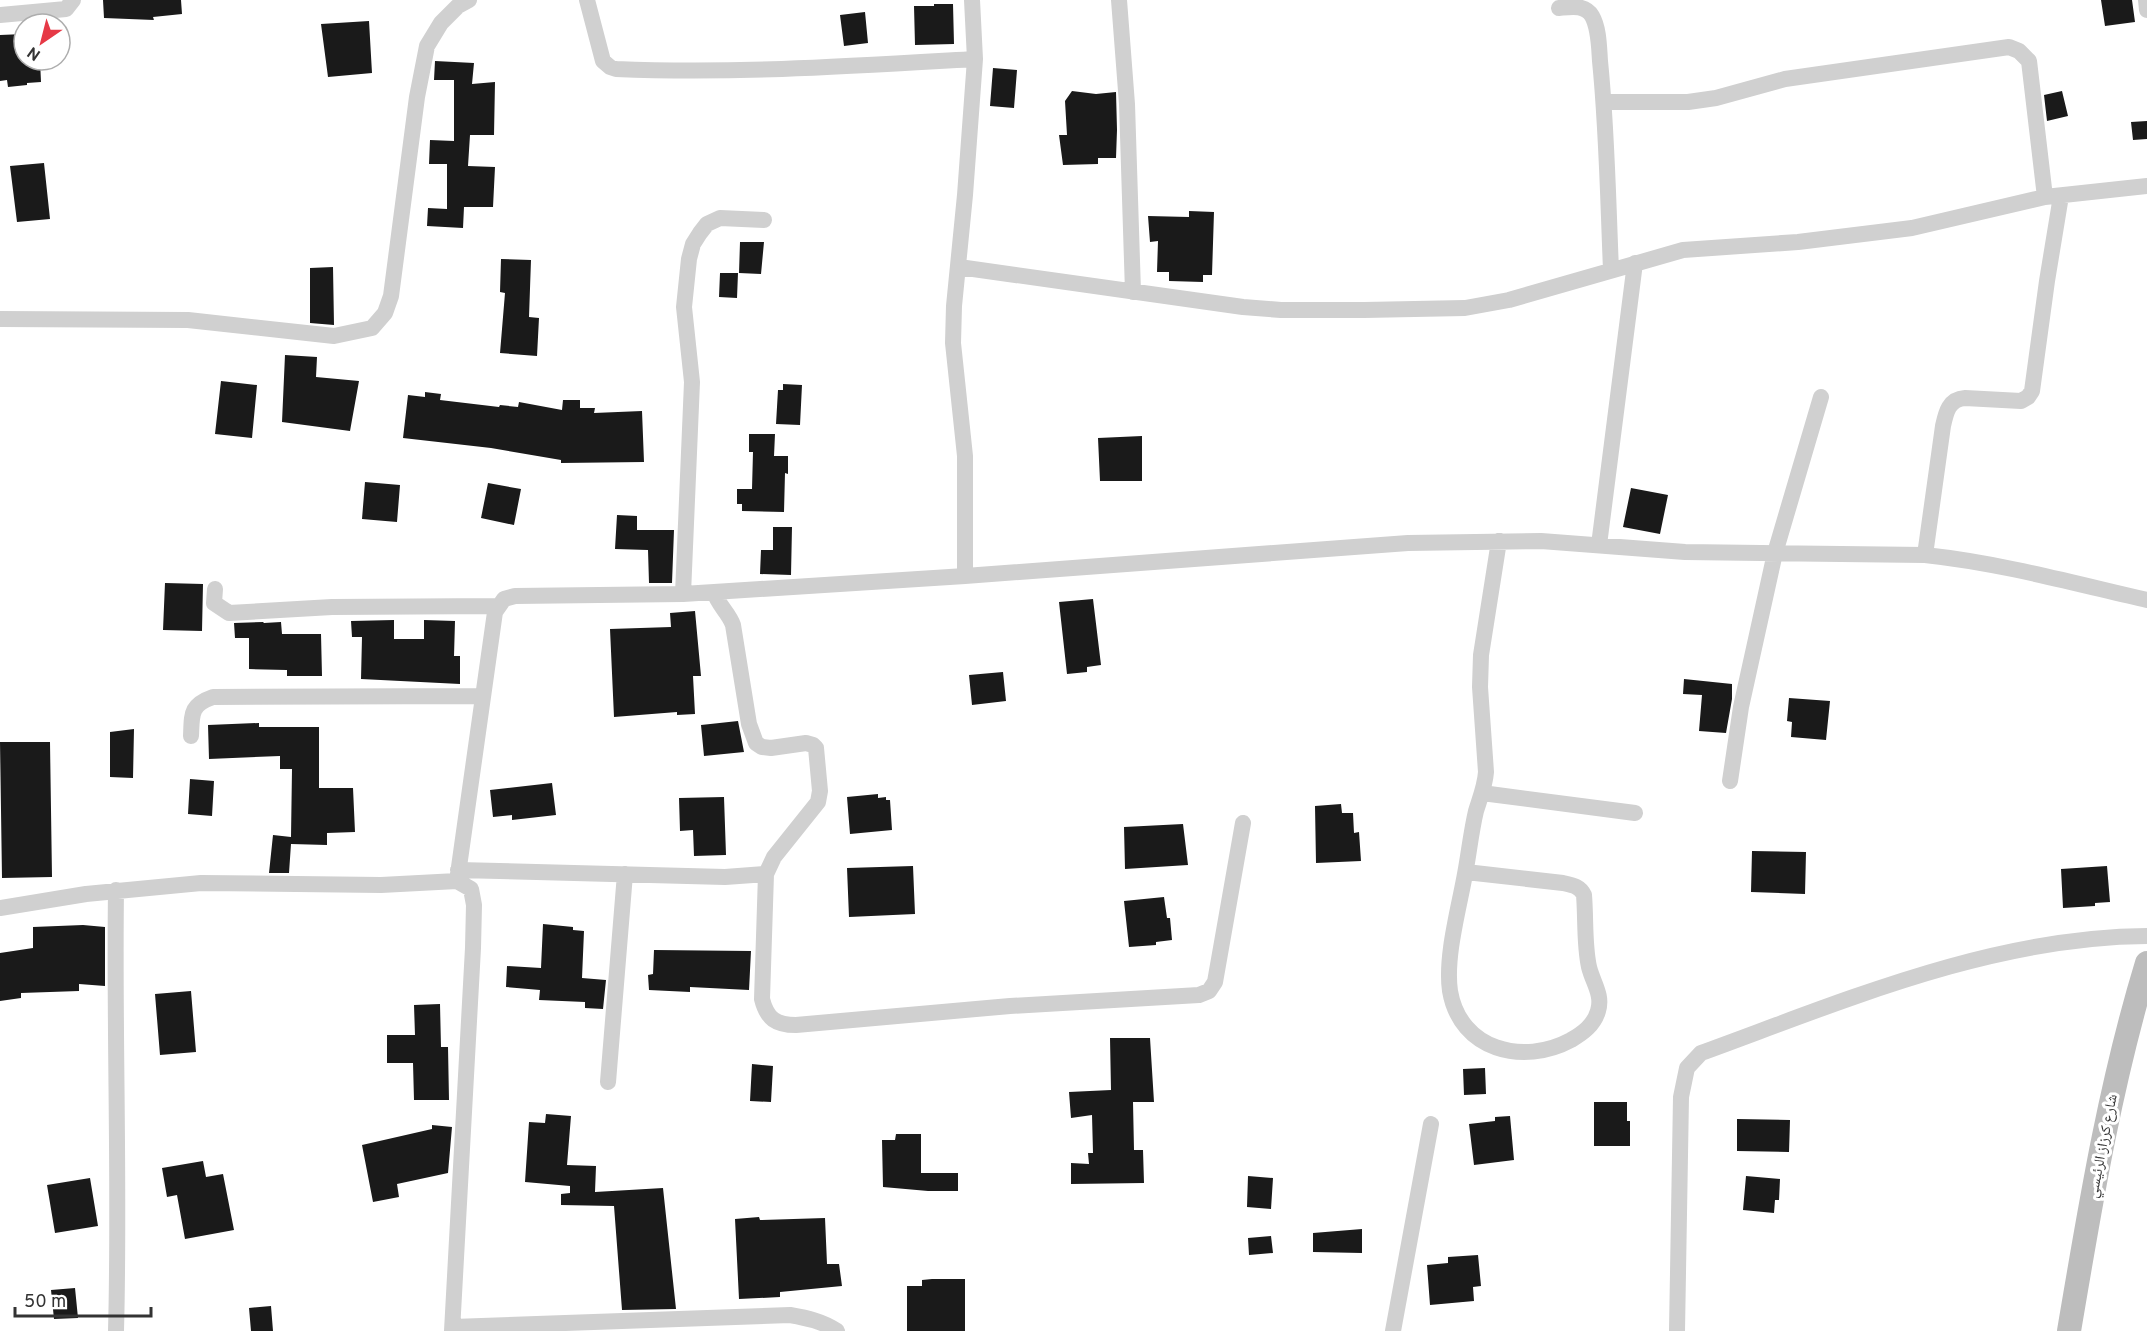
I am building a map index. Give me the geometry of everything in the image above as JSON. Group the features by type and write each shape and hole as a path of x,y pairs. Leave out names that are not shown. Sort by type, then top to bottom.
{"street":[{"path":"0,15 66,9 73,0"},
{"path":"0,320 188,320 334,336 372,328 385,313 391,296 417,97 427,46 441,23 458,6 469,0"},
{"path":"587,0 603,61 616,69 661,71 798,69 975,59"},
{"path":"965,576 965,456 953,343 954,306 975,59 972,0"},
{"path":"1119,0 1127,104 1133,292"},
{"path":"2146,0 2147,10"},
{"path":"1558,8 1576,6 1585,9 1592,15 1596,29 1604,102 1611,270"},
{"path":"1604,102 1688,102 1716,98 1785,79 2008,47 2019,51 2029,60 2053,196 2047,280 2032,392 2028,398 2021,401 1965,398 1951,403 1943,426 1925,555"},
{"path":"959,267 1205,303 1281,310 1465,308 1509,300 1683,250 1798,242 1912,228 2053,196 2147,186"},
{"path":"683,594 692,382 684,307 689,259 693,244 707,224 713,220 720,218 764,220"},
{"path":"1599,545 1635,263"},
{"path":"1730,781 1741,707 1775,553 1821,397"},
{"path":"1466,872 1563,883 1574,885 1581,890 1584,895 1589,968 1600,998 1598,1012 1591,1025 1579,1035 1556,1048 1532,1053 1500,1049 1482,1042 1461,1022 1450,992 1449,978 1455,922 1486,772 1480,687 1481,655 1499,541"},
{"path":"457,876 495,612 504,599 515,596 683,594 965,576 1364,545 1541,541 1685,552 1925,555 1953,558 2055,578 2147,600"},
{"path":"215,589 214,603 229,613 332,608 498,606"},
{"path":"714,592 719,606 733,625 749,724 756,743 762,747 771,748 806,743 816,748 820,791 818,802 774,857 766,874 762,999 765,1012 771,1020 782,1025 1010,1006 1199,995 1209,991 1215,982 1243,823"},
{"path":"191,736 192,713 202,701 213,697 482,696"},
{"path":"1482,793 1635,813"},
{"path":"0,908 116,890 201,884 381,885 457,876 625,874 742,877 766,874"},
{"path":"608,1082 625,874"},
{"path":"457,876 471,889 474,905 452,1329 790,1315 810,1318 837,1331"},
{"path":"116,890 118,1251 116,1331"},
{"path":"1677,1331 1681,1097 1687,1068 1701,1053 1843,1002 1941,970 2001,954 2108,936 2147,936"},
{"name":"شارع كرزاز الرئيسي","path":"2069,1331 2099,1154 2116,1076 2147,963"},
{"path":"1393,1331 1431,1124"}],"building":[{"path":"103,0 181,0 182,14 153,17 154,20 104,18"},
{"path":"2101,0 2132,0 2135,22 2105,26"},
{"path":"934,4 953,4 954,44 915,45 914,6 934,6"},
{"path":"865,12 868,43 844,46 840,15"},
{"path":"369,21 372,73 328,77 321,24"},
{"path":"12,34 12,72 41,72 41,82 8,87 7,80 0,81 0,35"},
{"path":"435,61 474,63 472,84 495,82 494,135 470,135 468,166 495,167 493,207 464,207 463,228 427,226 428,208 447,209 447,164 429,164 430,140 454,141 454,80 434,80"},
{"path":"993,68 1017,70 1014,108 990,106"},
{"path":"1072,91 1096,94 1116,92 1116,158 1098,158 1098,164 1063,165 1059,135 1067,135 1065,101"},
{"path":"2062,91 2068,116 2047,121 2044,95"},
{"path":"2147,121 2147,139 2133,140 2131,122"},
{"path":"44,163 50,219 17,222 10,166"},
{"path":"1189,211 1214,212 1212,275 1203,275 1203,282 1169,281 1169,272 1157,272 1158,241 1150,242 1148,216 1189,217"},
{"path":"740,242 764,242 761,274 739,273"},
{"path":"501,259 531,260 529,317 539,318 537,356 500,353 505,293 500,292"},
{"path":"333,267 334,325 310,323 310,268"},
{"path":"720,273 738,273 737,298 719,297"},
{"path":"285,355 317,357 316,377 359,381 350,431 282,422"},
{"path":"221,381 257,385 252,438 215,434"},
{"path":"783,384 802,385 800,425 776,424 778,390 783,390"},
{"path":"425,392 441,394 440,400 499,407 500,405 518,407 519,402 562,410 563,400 580,400 580,408 595,408 594,413 642,411 644,462 561,463 561,460 491,448 403,438 408,395 425,397"},
{"path":"749,434 775,434 774,456 788,456 784,512 742,511 742,504 737,504 737,489 752,489 753,452 749,452"},
{"path":"1142,436 1142,481 1100,481 1098,438"},
{"path":"365,482 400,485 397,522 362,519"},
{"path":"488,483 521,489 514,525 481,518"},
{"path":"1631,488 1668,495 1660,534 1623,527"},
{"path":"617,515 637,516 637,530 674,530 672,583 649,583 648,550 615,549"},
{"path":"773,527 792,527 791,575 760,574 761,550 773,550"},
{"path":"165,583 203,584 202,631 163,630"},
{"path":"1093,599 1101,665 1087,667 1087,672 1067,674 1059,602"},
{"path":"695,611 701,676 693,676 695,714 677,715 677,712 614,717 610,629 671,627 670,613"},
{"path":"394,620 394,639 424,639 424,620 455,621 454,656 460,656 460,684 361,679 362,637 352,637 351,621"},
{"path":"281,622 282,634 321,634 322,676 287,676 287,670 249,669 249,638 235,638 234,623"},
{"path":"1003,672 1006,701 972,705 969,675"},
{"path":"1684,679 1732,684 1732,699 1726,733 1699,731 1702,695 1683,694"},
{"path":"1789,698 1830,701 1826,740 1791,737 1792,722 1787,721"},
{"path":"738,721 744,752 704,756 701,725"},
{"path":"259,723 259,727 319,727 319,788 353,788 355,832 327,833 327,845 291,844 289,873 269,873 273,835 291,837 292,769 280,769 280,756 209,759 208,725"},
{"path":"134,729 133,778 110,777 110,732"},
{"path":"0,742 50,742 52,877 2,878"},
{"path":"190,779 214,781 212,816 188,814"},
{"path":"552,783 556,815 512,820 512,815 493,817 490,790"},
{"path":"878,794 878,798 886,797 886,800 890,800 892,830 850,834 847,797"},
{"path":"724,797 726,855 694,856 693,830 680,831 679,798"},
{"path":"1341,804 1342,813 1353,813 1354,833 1359,832 1361,861 1316,863 1315,806"},
{"path":"1183,824 1188,865 1125,869 1124,827"},
{"path":"1752,851 1806,852 1805,894 1751,892"},
{"path":"913,866 915,914 849,917 847,868"},
{"path":"2107,866 2110,902 2095,903 2095,906 2063,908 2061,869"},
{"path":"1164,897 1167,918 1170,918 1172,940 1156,942 1156,945 1129,947 1124,901"},
{"path":"543,924 573,927 573,930 584,931 582,978 606,980 603,1009 585,1008 585,1002 539,1000 540,990 506,987 507,966 541,968"},
{"path":"83,925 105,927 105,986 79,984 79,991 21,993 21,998 0,1001 0,953 33,948 33,927"},
{"path":"654,950 751,951 749,990 690,987 690,992 649,990 648,975 653,974"},
{"path":"191,991 196,1052 160,1055 155,994"},
{"path":"440,1004 441,1047 448,1047 449,1100 414,1100 413,1063 387,1063 387,1035 415,1035 414,1005"},
{"path":"1110,1038 1150,1038 1154,1102 1133,1102 1134,1150 1143,1150 1144,1183 1071,1184 1071,1163 1089,1164 1088,1153 1093,1153 1092,1115 1071,1118 1069,1092 1111,1090"},
{"path":"752,1064 773,1066 771,1102 750,1101"},
{"path":"1485,1068 1486,1094 1464,1095 1463,1069"},
{"path":"1594,1102 1627,1102 1630,1146 1594,1146"},
{"path":"546,1114 571,1116 567,1165 596,1166 595,1192 663,1188 676,1309 622,1310 614,1206 561,1205 561,1194 570,1193 570,1186 525,1182 529,1122 545,1123"},
{"path":"1510,1116 1514,1160 1474,1165 1469,1124 1495,1121 1495,1117"},
{"path":"1737,1119 1790,1120 1789,1152 1737,1151"},
{"path":"432,1125 452,1127 448,1173 397,1184 399,1197 373,1202 362,1145 432,1129"},
{"path":"896,1134 921,1134 921,1173 958,1173 958,1191 883,1187 882,1140 895,1140"},
{"path":"203,1161 206,1177 223,1174 234,1230 185,1239 177,1195 167,1197 162,1168"},
{"path":"1248,1176 1273,1178 1271,1209 1247,1207"},
{"path":"1746,1176 1780,1179 1779,1200 1775,1200 1774,1213 1743,1210"},
{"path":"90,1178 98,1226 55,1233 47,1185"},
{"path":"759,1217 760,1220 825,1218 827,1264 839,1264 842,1286 780,1292 780,1297 739,1299 735,1219"},
{"path":"1362,1229 1362,1253 1313,1252 1313,1233"},
{"path":"1271,1236 1273,1253 1249,1255 1248,1238"},
{"path":"1478,1255 1481,1286 1473,1287 1474,1301 1430,1305 1427,1265 1448,1263 1448,1257"},
{"path":"965,1279 965,1331 907,1331 907,1286 922,1286 922,1280"},
{"path":"75,1288 78,1318 54,1319 51,1290"},
{"path":"271,1306 273,1331 251,1331 249,1308"}]}
